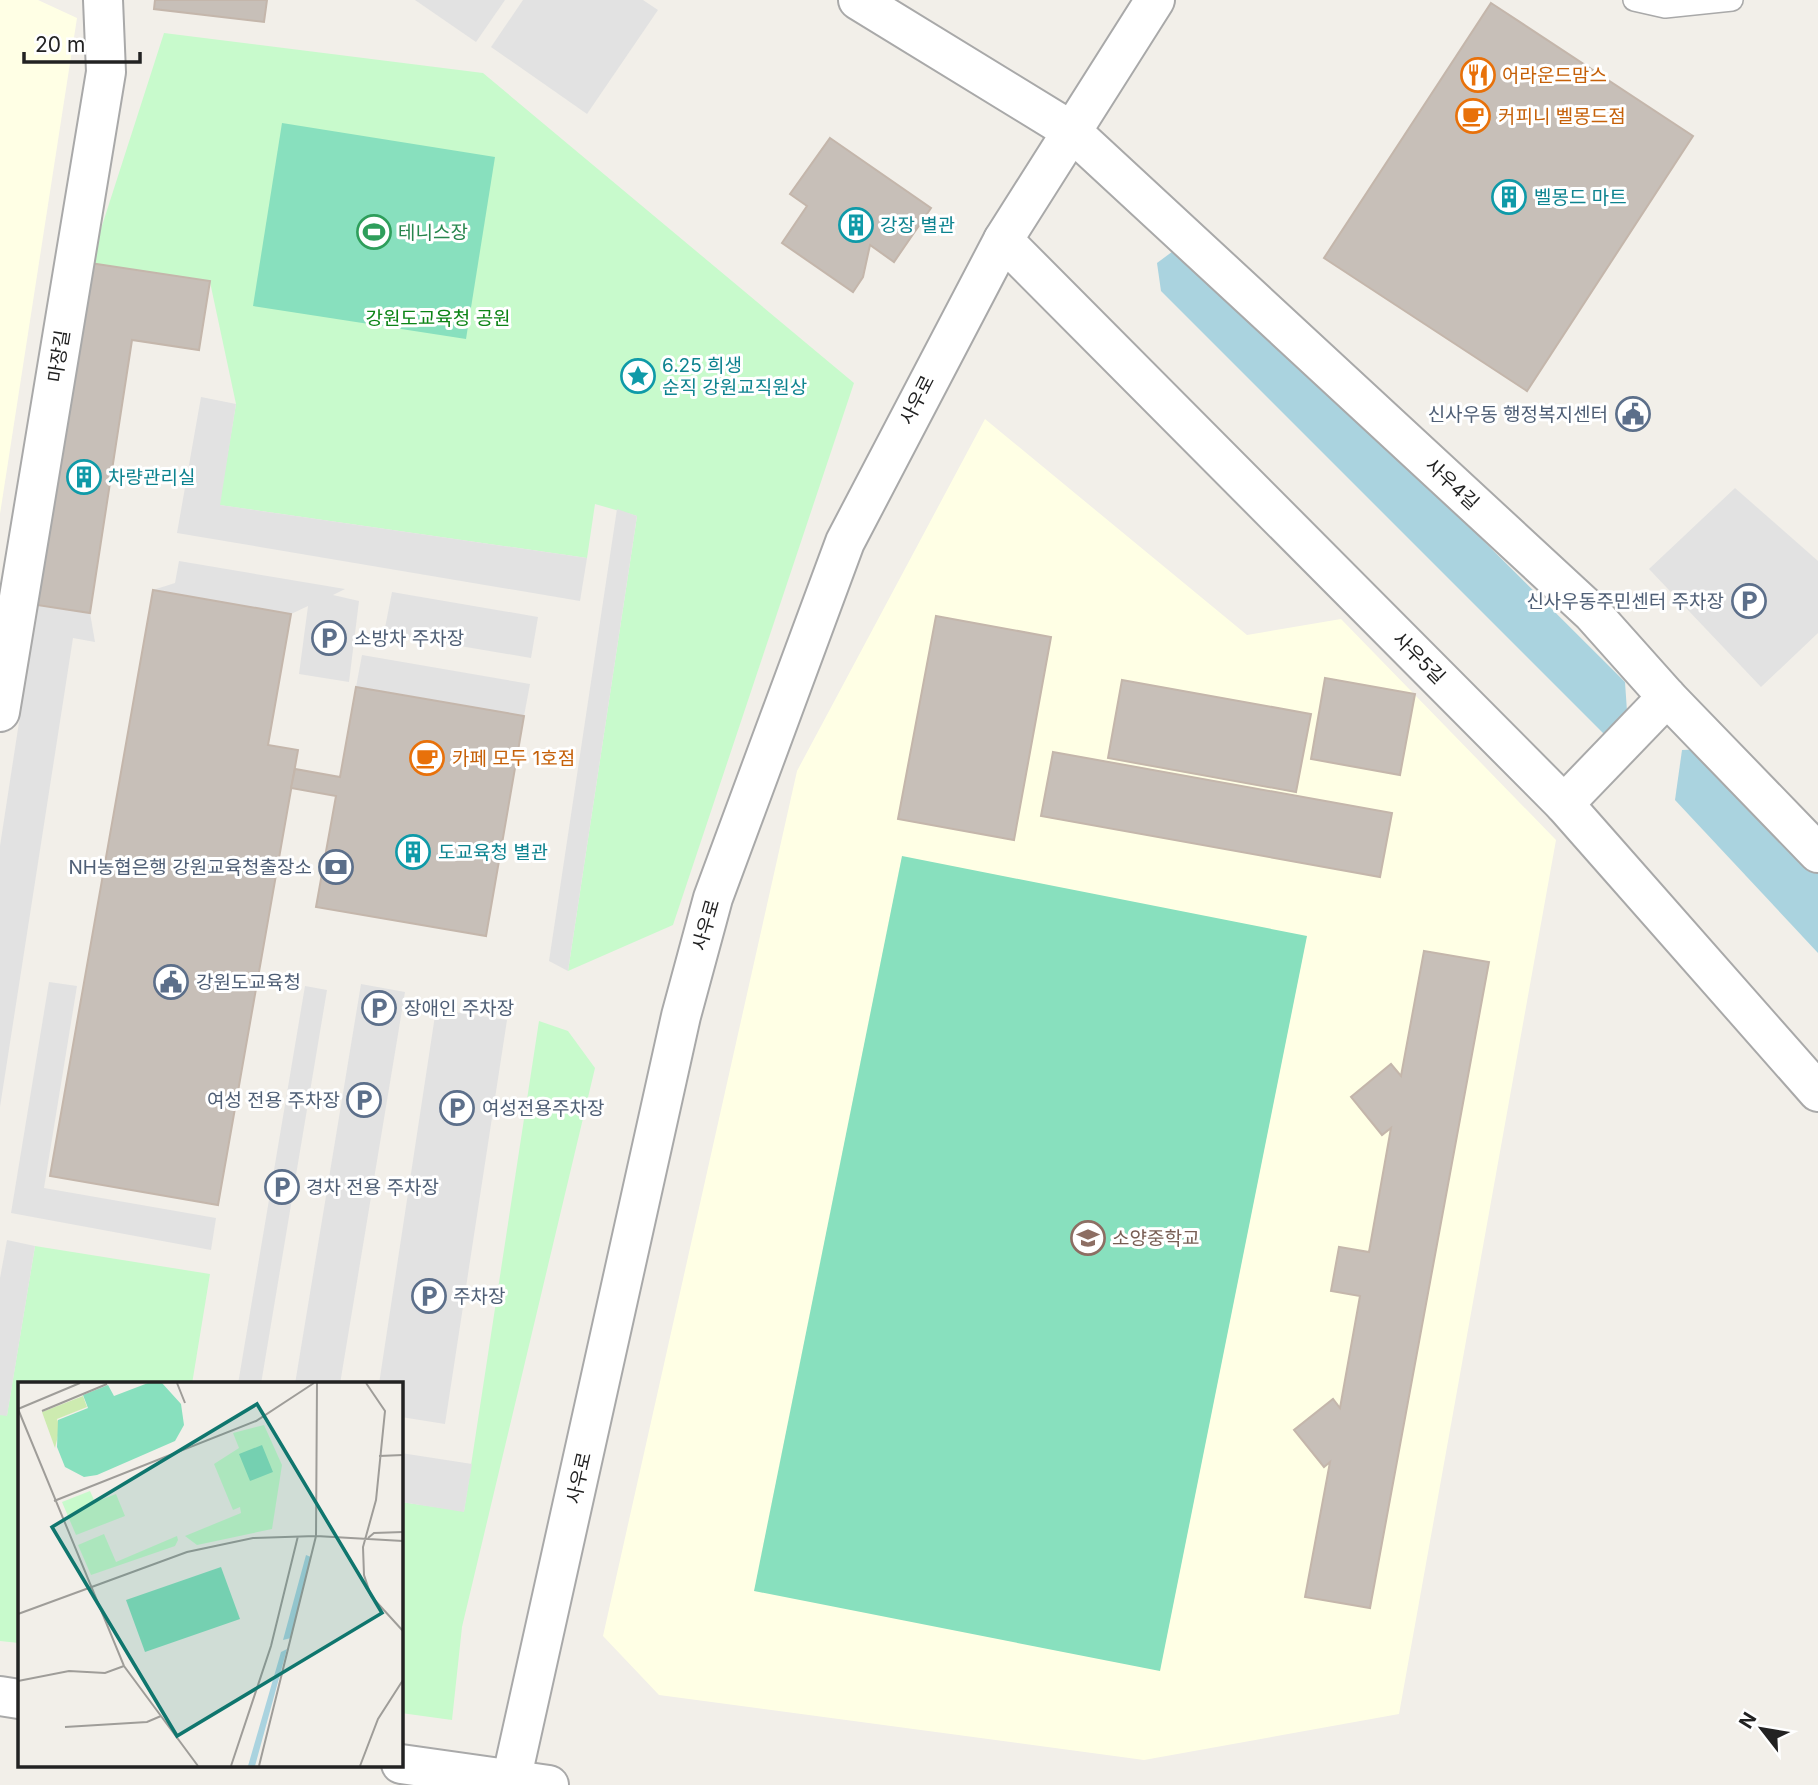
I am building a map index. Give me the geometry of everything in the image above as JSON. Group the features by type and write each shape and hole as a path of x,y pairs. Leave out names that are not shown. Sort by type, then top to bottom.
{"street":[{"name":"마장길","path":"0,712 106,72 103,0"},
{"path":"858,0 1070,130"},
{"name":"사우로","path":"511,1783 678,1030 713,898 845,542 1003,240 1070,130 1155,0"},
{"name":"사우4길","path":"1070,130 1592,613 1667,697 1818,853"},
{"name":"사우5길","path":"1003,240 1564,804 1818,1092"},
{"path":"1564,804 1667,697"},
{"path":"0,1696 18,1699"},
{"path":"402,1764 511,1783 549,1785"}],"lane":[{"path":"1634,0 1665,7 1732,0"}],"shaded area":[{"path":"0,0 38,0 77,18 0,514"},
{"path":"415,0 505,0 476,42"},
{"path":"523,0 643,0 658,10 587,114 491,47"},
{"path":"201,397 236,404 220,505 587,558 580,601 177,533"},
{"name":"소양중학교","path":"985,419 1247,635 1341,619 1556,840 1399,1714 1144,1760 659,1695 603,1636 797,771"},
{"name":"신사우동주민센터 주차장","path":"1735,488 1818,561 1818,633 1761,687 1649,569"},
{"path":"617,509 637,516 568,971 549,961"},
{"path":"179,561 345,589 333,595 359,601 349,682 299,674 308,606 291,614 153,590 175,583"},
{"path":"392,592 538,617 531,658 384,633"},
{"path":"37,605 90,613 95,642 73,638 0,1107 0,846"},
{"path":"362,655 530,684 524,716 356,687"},
{"path":"49,982 77,986 44,1188 216,1218 211,1250 11,1213"},
{"path":"361,984 405,992 340,1382 295,1382"},
{"name":"경차 전용 주차장","path":"305,986 327,990 261,1382 238,1382"},
{"name":"주차장","path":"436,1009 507,1020 445,1424 402,1417 402,1382 379,1382"},
{"path":"7,1240 35,1246 7,1416 0,1415 0,1278"},
{"path":"402,1453 472,1464 464,1512 402,1502"}],"green space":[{"name":"강원도교육청 공원","path":"164,33 483,73 854,383 673,925 568,971 637,516 595,504 587,558 219,505 236,404 210,282 90,263"},
{"name":"테니스장","path":"282,123 495,157 466,339 253,306"},
{"path":"902,856 1307,936 1160,1671 754,1591"},
{"path":"539,1021 568,1031 595,1068 462,1627 452,1720 402,1713 402,1502 464,1511"},
{"path":"35,1246 210,1274 192,1382 18,1382 18,1643 0,1641 0,1415 7,1415"}],"water":[{"path":"1188,240 1214,272 1625,682 1628,726 1612,742 1161,291 1157,263"},
{"path":"1705,749 1818,870 1818,953 1675,800 1682,750"}],"building":[{"path":"155,0 267,0 264,22 154,9"},
{"name":"벨몽드 마트","path":"1491,3 1693,136 1527,391 1324,258"},
{"name":"강장 별관","path":"830,138 931,208 894,262 870,245 863,277 853,292 782,243 807,206 790,194"},
{"name":"차량관리실","path":"90,263 210,281 199,350 132,340 90,613 37,605"},
{"name":"강원도교육청","path":"153,590 291,614 268,745 298,750 218,1205 50,1176"},
{"path":"936,616 1051,637 1014,840 898,819"},
{"path":"1325,678 1415,694 1400,775 1311,759"},
{"path":"1122,680 1311,714 1296,792 1108,758"},
{"name":"도교육청 별관","path":"356,687 524,716 486,936 316,907 336,796 291,788 295,769 340,777"},
{"path":"1053,752 1392,813 1380,877 1041,816"},
{"path":"1424,951 1489,962 1370,1608 1305,1597 1330,1462 1324,1467 1294,1430 1333,1399 1340,1408 1360,1296 1331,1291 1339,1247 1369,1252 1391,1128 1382,1135 1351,1097 1391,1064 1401,1076"}],"place":[{"name":"어라운드맘스","path":"1478,75"},
{"name":"커피니 벨몽드점","path":"1473,116"},
{"name":"벨몽드 마트","path":"1509,197"},
{"name":"강장 별관","path":"856,225"},
{"name":"테니스장","path":"374,232"},
{"name":"6.25 희생 순직 강원교직원상","path":"638,376"},
{"name":"신사우동 행정복지센터","path":"1633,414"},
{"name":"차량관리실","path":"84,477"},
{"name":"신사우동주민센터 주차장","path":"1749,601"},
{"name":"소방차 주차장","path":"329,638"},
{"name":"카페 모두 1호점","path":"427,758"},
{"name":"도교육청 별관","path":"413,852"},
{"name":"NH농협은행 강원교육청출장소","path":"336,867"},
{"name":"강원도교육청","path":"171,982"},
{"name":"장애인 주차장","path":"379,1008"},
{"name":"여성 전용 주차장","path":"364,1100"},
{"name":"여성전용주차장","path":"457,1108"},
{"name":"경차 전용 주차장","path":"282,1187"},
{"name":"소양중학교","path":"1088,1238"},
{"name":"주차장","path":"429,1296"}]}
